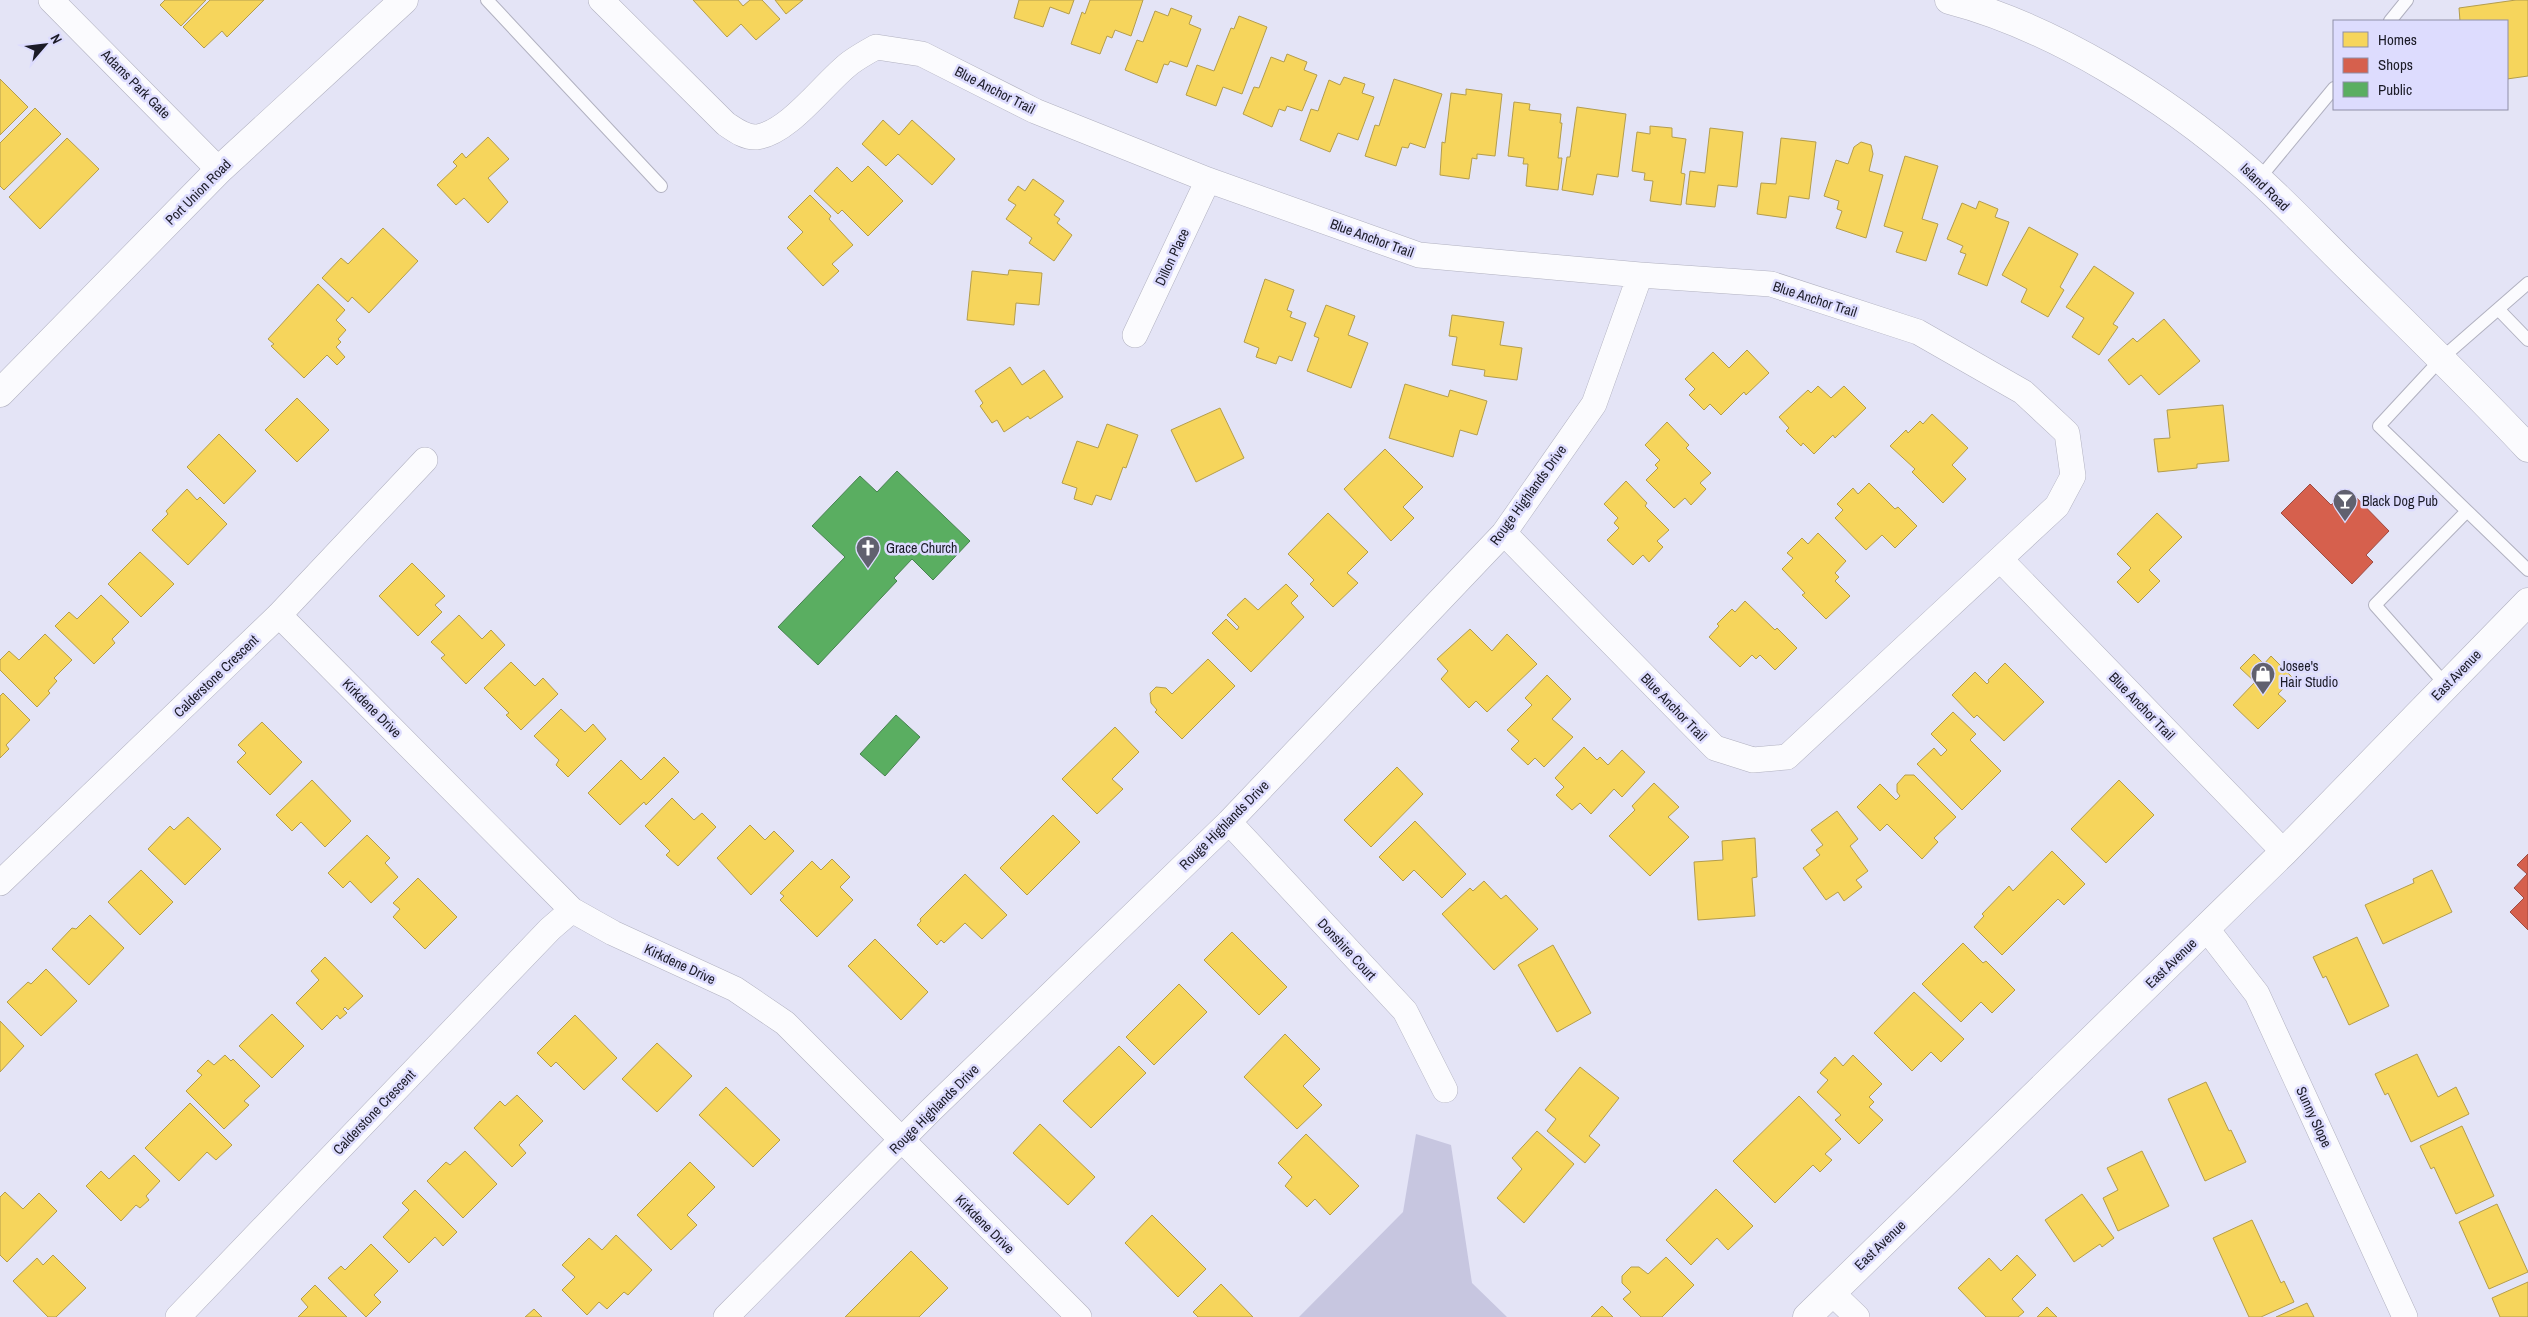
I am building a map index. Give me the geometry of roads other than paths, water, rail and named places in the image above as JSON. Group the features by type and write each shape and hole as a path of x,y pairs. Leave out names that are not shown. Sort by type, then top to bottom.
{"street":[{"name":"Adams Park Gate","path":"51,0 219,170"},
{"name":"Port Union Road","path":"0,393 219,170 404,0"},
{"name":"Blue Anchor Trail","path":"601,0 726,124 741,134 757,137 773,131 790,119 849,64 876,46 922,54 1035,111 1208,180 1419,255 1640,275 1771,284 1918,332 2024,392 2067,433 2072,476 2057,506 1787,756 1753,760 1715,748 1504,533"},
{"name":"Island Road","path":"1949,0 2038,32 2106,68 2171,107 2258,180 2442,358 2528,448"},
{"name":"Dillon Place","path":"1136,335 1208,180"},
{"name":"Rouge Highlands Drive","path":"726,1317 902,1141 1229,822 1504,533 1594,404 1640,275"},
{"name":"Calderstone Crescent","path":"0,884 279,615 425,460"},
{"name":"Blue Anchor Trail","path":"2000,559 2284,852"},
{"name":"East Avenue","path":"1806,1317 2284,852 2528,602"},
{"name":"Kirkdene Drive","path":"279,615 572,910 613,933 735,989 785,1023 1077,1317"},
{"name":"Donshire Court","path":"1229,822 1405,1011 1445,1090"},
{"name":"Calderstone Crescent","path":"178,1317 550,929 572,910"},
{"name":"Sunny Slope","path":"2206,928 2257,994 2405,1317"},
{"path":"1831,1292 1857,1317"}],"lane":[{"path":"487,0 661,186"},
{"path":"2391,20 2407,0"},
{"path":"2258,180 2333,89"},
{"path":"2526,290 2498,310 2442,358 2379,426 2528,570"},
{"path":"2498,310 2528,340"},
{"path":"2446,685 2375,605 2468,511"}],"place":[{"name":"Black Dog Pub","path":"2345,522"},
{"name":"Grace Church","path":"868,569"},
{"name":"Josee's Hair Studio","path":"2263,695"}]}
